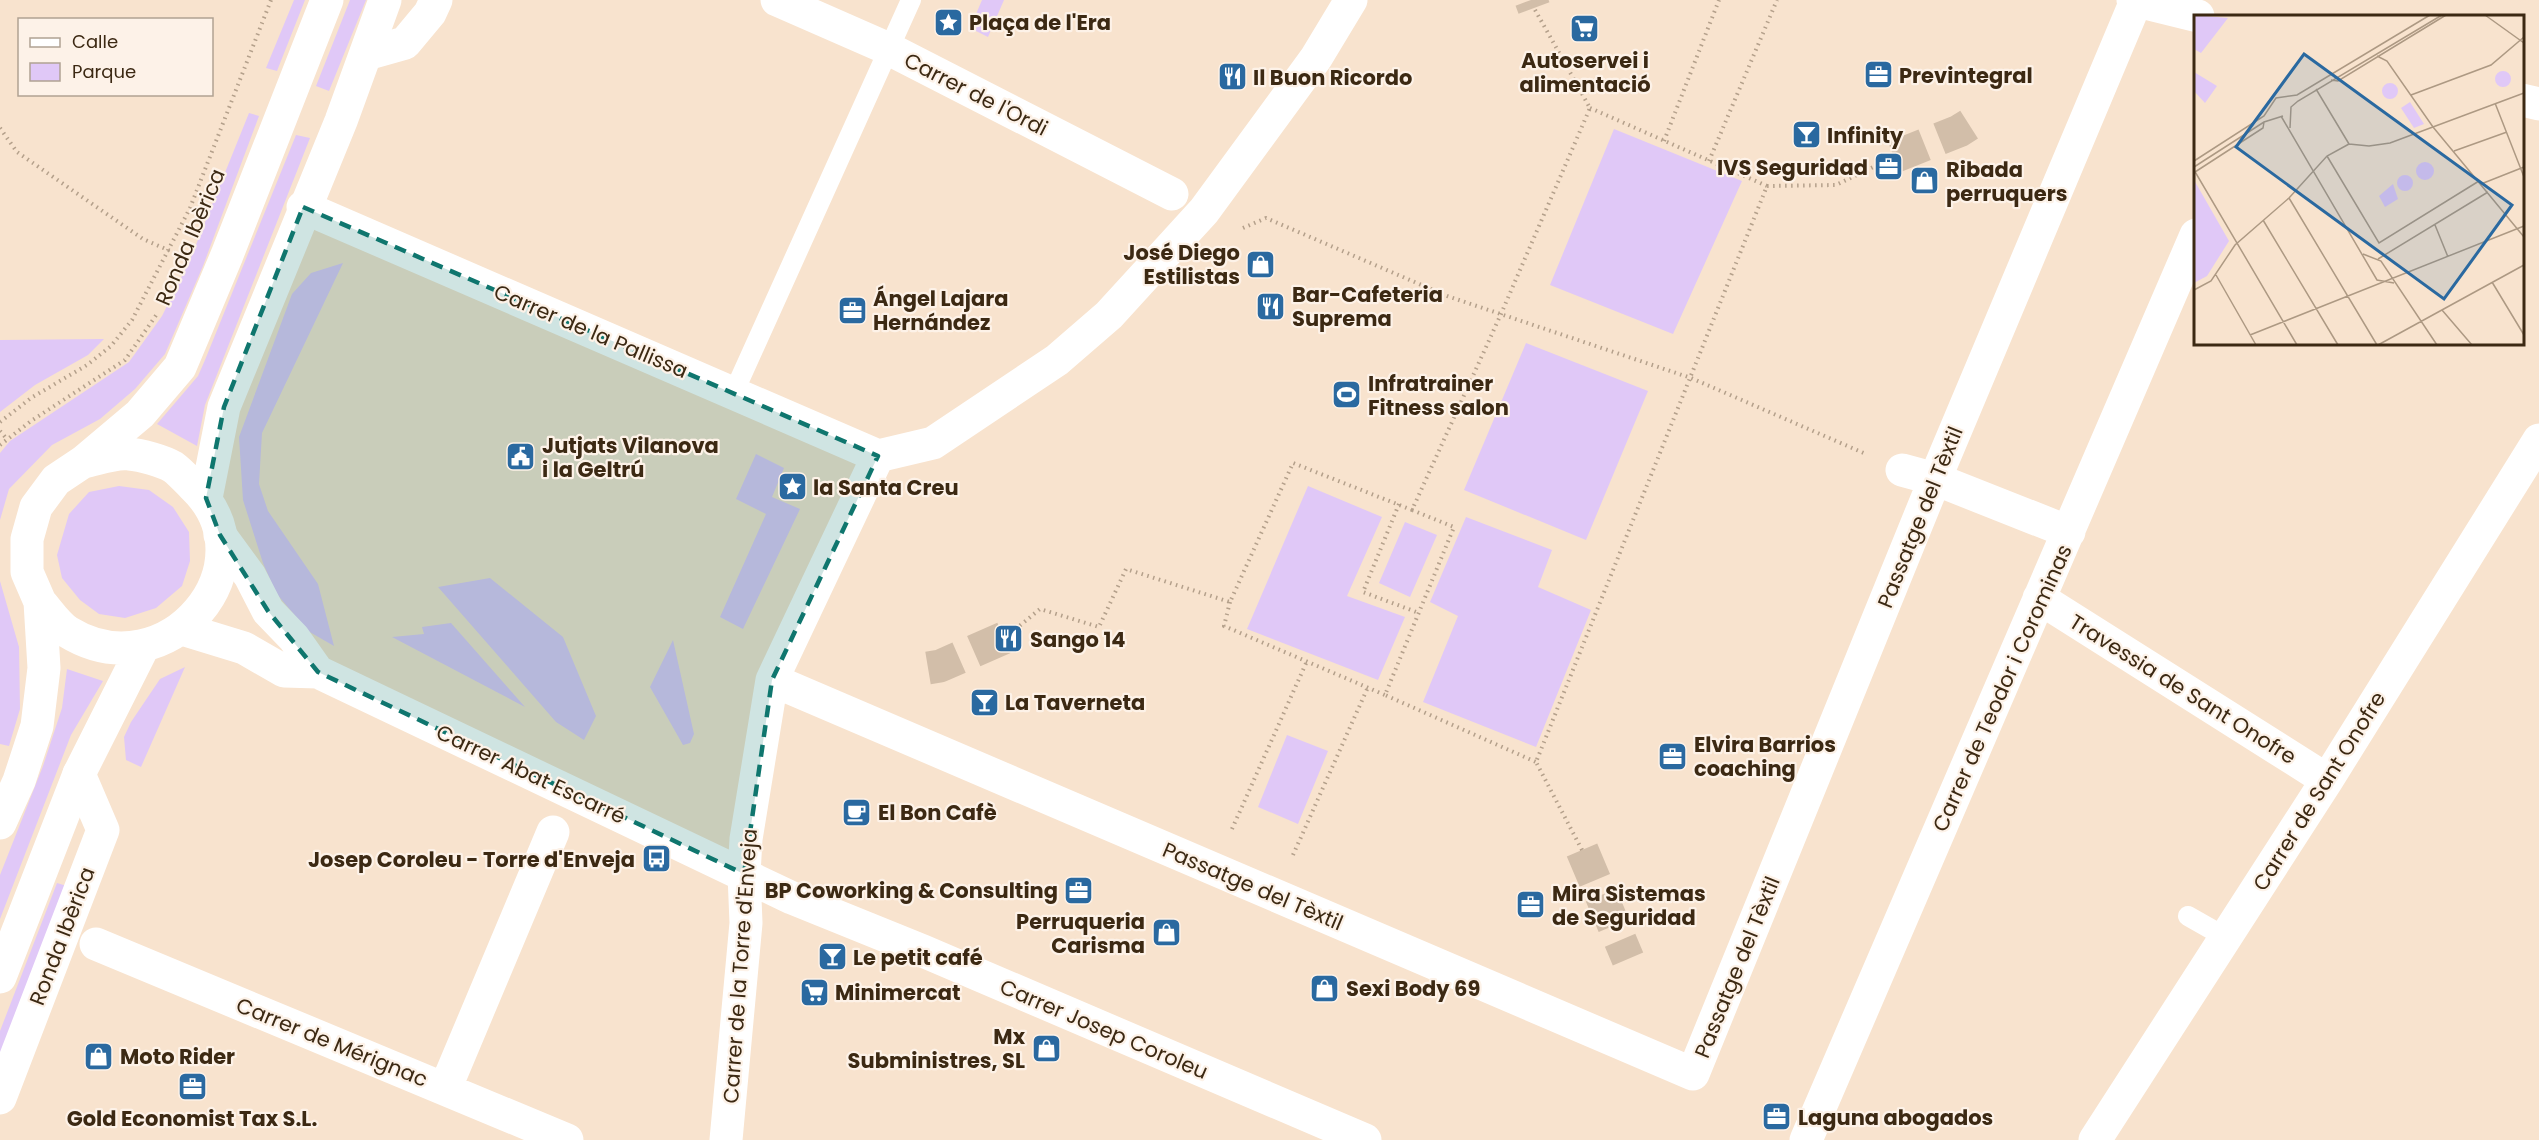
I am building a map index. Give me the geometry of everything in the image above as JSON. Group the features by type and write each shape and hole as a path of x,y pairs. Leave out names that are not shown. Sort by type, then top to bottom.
{"street":[{"name":"Ronda Ibèrica","path":"220,535 220,570 206,603 182,629 164,640 143,647 103,647 67,631 40,602 27,572 27,539 36,507 56,480 83,462 140,414 180,367 227,255 327,0"},
{"path":"206,498 224,407 303,207 341,121 385,0"},
{"path":"366,54 405,43 430,13 436,0"},
{"name":"Carrer de l'Ordi","path":"777,0 890,49 1172,194"},
{"path":"878,456 933,443 1057,360 1109,315 1204,211 1316,58 1351,0"},
{"path":"2151,2 2195,15"},
{"name":"Passatge del Tèxtil","path":"772,680 1693,1074 1935,479 2151,2"},
{"path":"2524,100 2539,104"},
{"name":"Carrer de la Pallissa","path":"303,207 878,456"},
{"name":"Carrer de Teodor i Corominas","path":"1806,1140 2194,239"},
{"name":"Carrer de Sant Onofre","path":"2095,1140 2327,780 2539,440"},
{"name":"Ronda Ibèrica","path":"83,462 129,453 173,467 206,498 220,535 250,576 268,611 294,638 318,672"},
{"name":"Carrer de la Torre d'Enveja","path":"726,1140 746,923 744,874 746,839 772,680 878,456"},
{"path":"1902,470 1935,479 2069,532"},
{"name":"Travessia de Sant Onofre","path":"2039,598 2327,780"},
{"name":"Ronda Ibèrica","path":"0,823 19,781 37,726 44,668 40,602"},
{"path":"182,629 243,648 284,670 318,672"},
{"name":"Ronda Ibèrica","path":"0,977 79,774 143,647"},
{"name":"Carrer Abat Escarré","path":"318,672 744,874"},
{"name":"Ronda Ibèrica","path":"0,1098 103,830 79,774"},
{"path":"445,1089 554,832"},
{"name":"Carrer Josep Coroleu","path":"744,874 792,898 923,951 1365,1140"},
{"name":"Carrer de Mérignac","path":"96,944 567,1140"}],"lane":[{"path":"734,392 911,0"},
{"path":"2188,916 2225,938"}],"path":[{"name":"Ronda Ibèrica","path":"0,422 31,399 54,387 111,345 132,320 190,207 271,0"},
{"path":"1664,141 1719,0"},
{"path":"1709,161 1777,0"},
{"path":"1534,8 1590,108 1767,186 1836,185 1894,157"},
{"path":"1412,510 1501,314 1590,108"},
{"path":"0,128 17,152 143,239 185,257"},
{"path":"1536,762 1767,186"},
{"path":"1242,228 1266,218 1447,296 1691,378 1902,470"},
{"name":"Ronda Ibèrica","path":"180,266 189,246"},
{"name":"Ronda Ibèrica","path":"0,445 6,438 125,360 158,312"},
{"path":"0,431 6,438"},
{"path":"1385,695 1454,527 1293,463 1230,602 1224,626 1536,762 1582,850"},
{"path":"1399,504 1363,592 1419,613"},
{"path":"1006,637 1040,609 1099,627 1126,569 1230,602"},
{"path":"1232,829 1307,661"},
{"path":"1293,855 1368,687"}],"highlighted area":[{"path":"303,207 878,456 772,680 744,874 318,672 268,611 220,535 206,498 224,407"}],"green space":[{"path":"294,0 305,0 277,71 266,68"},
{"path":"350,0 366,0 329,91 316,86"},
{"path":"982,0 1004,0 988,37 970,28"},
{"path":"249,113 259,116 203,266 165,354 135,389 100,419 52,445 9,489 0,520 0,453 10,441 129,362 162,316 189,262"},
{"path":"1614,129 1742,181 1673,334 1550,285"},
{"path":"296,135 310,138 205,405 197,446 157,424 198,376"},
{"path":"343,263 262,433 259,484 268,511 318,584 334,646 308,631 276,593 263,563 243,500 239,437 292,294 311,273"},
{"path":"104,339 88,355 35,385 0,412 0,340"},
{"path":"1526,343 1648,391 1586,540 1464,490"},
{"path":"756,454 784,468 772,497 800,509 743,629 720,617 766,514 736,499"},
{"path":"119,486 149,490 173,507 189,532 190,561 182,586 156,608 125,618 99,614 80,600 62,578 57,555 69,514 89,492"},
{"path":"1308,486 1382,517 1347,596 1405,617 1378,680 1247,629"},
{"path":"1466,517 1552,550 1538,587 1591,610 1536,747 1423,702 1458,616 1430,602"},
{"path":"1405,522 1437,535 1410,597 1379,583"},
{"path":"490,578 563,637 596,716 584,740 556,722 438,587"},
{"path":"0,581 19,647 20,709 9,746 0,744"},
{"path":"451,623 525,707 392,637 424,634 422,627"},
{"path":"673,640 694,734 690,743 683,745 650,687"},
{"path":"185,667 141,767 126,760 124,737 131,722 160,679"},
{"path":"67,669 103,681 71,735 0,919 0,875 43,766 62,708"},
{"path":"1287,735 1328,751 1298,824 1258,807"},
{"path":"57,883 70,887 0,1074 0,1031"}],"tunnel":[{"path":"1531,0 1534,8"},
{"path":"1894,157 1959,131 1970,124"},
{"path":"928,668 940,666 1006,637"},
{"path":"1582,850 1628,959"}],"place":[{"name":"Plaça de l'Era","path":"948,22"},
{"name":"Autoservei i alimentació","path":"1585,29"},
{"name":"Previntegral","path":"1878,75"},
{"name":"Il Buon Ricordo","path":"1232,77"},
{"name":"Infinity","path":"1806,135"},
{"name":"IVS Seguridad","path":"1889,167"},
{"name":"Ribada perruquers","path":"1925,181"},
{"name":"José Diego Estilistas","path":"1261,264"},
{"name":"Bar-Cafeteria Suprema","path":"1271,306"},
{"name":"Ángel Lajara Hernández","path":"852,310"},
{"name":"Infratrainer Fitness salon","path":"1347,395"},
{"name":"Jutjats Vilanova i la Geltrú","path":"521,457"},
{"name":"la Santa Creu","path":"792,487"},
{"name":"Sango 14","path":"1009,639"},
{"name":"La Taverneta","path":"984,702"},
{"name":"Elvira Barrios coaching","path":"1673,756"},
{"name":"El Bon Cafè","path":"857,812"},
{"name":"Josep Coroleu - Torre d'Enveja","path":"656,859"},
{"name":"BP Coworking & Consulting","path":"1079,890"},
{"name":"Mira Sistemas de Seguridad","path":"1531,905"},
{"name":"Perruqueria Carisma","path":"1166,933"},
{"name":"Le petit café","path":"832,957"},
{"name":"Sexi Body 69","path":"1325,988"},
{"name":"Minimercat","path":"814,992"},
{"name":"Mx Subministres, SL","path":"1046,1048"},
{"name":"Moto Rider","path":"99,1056"},
{"name":"Gold Economist Tax S.L.","path":"192,1087"},
{"name":"Laguna abogados","path":"1777,1117"}]}
